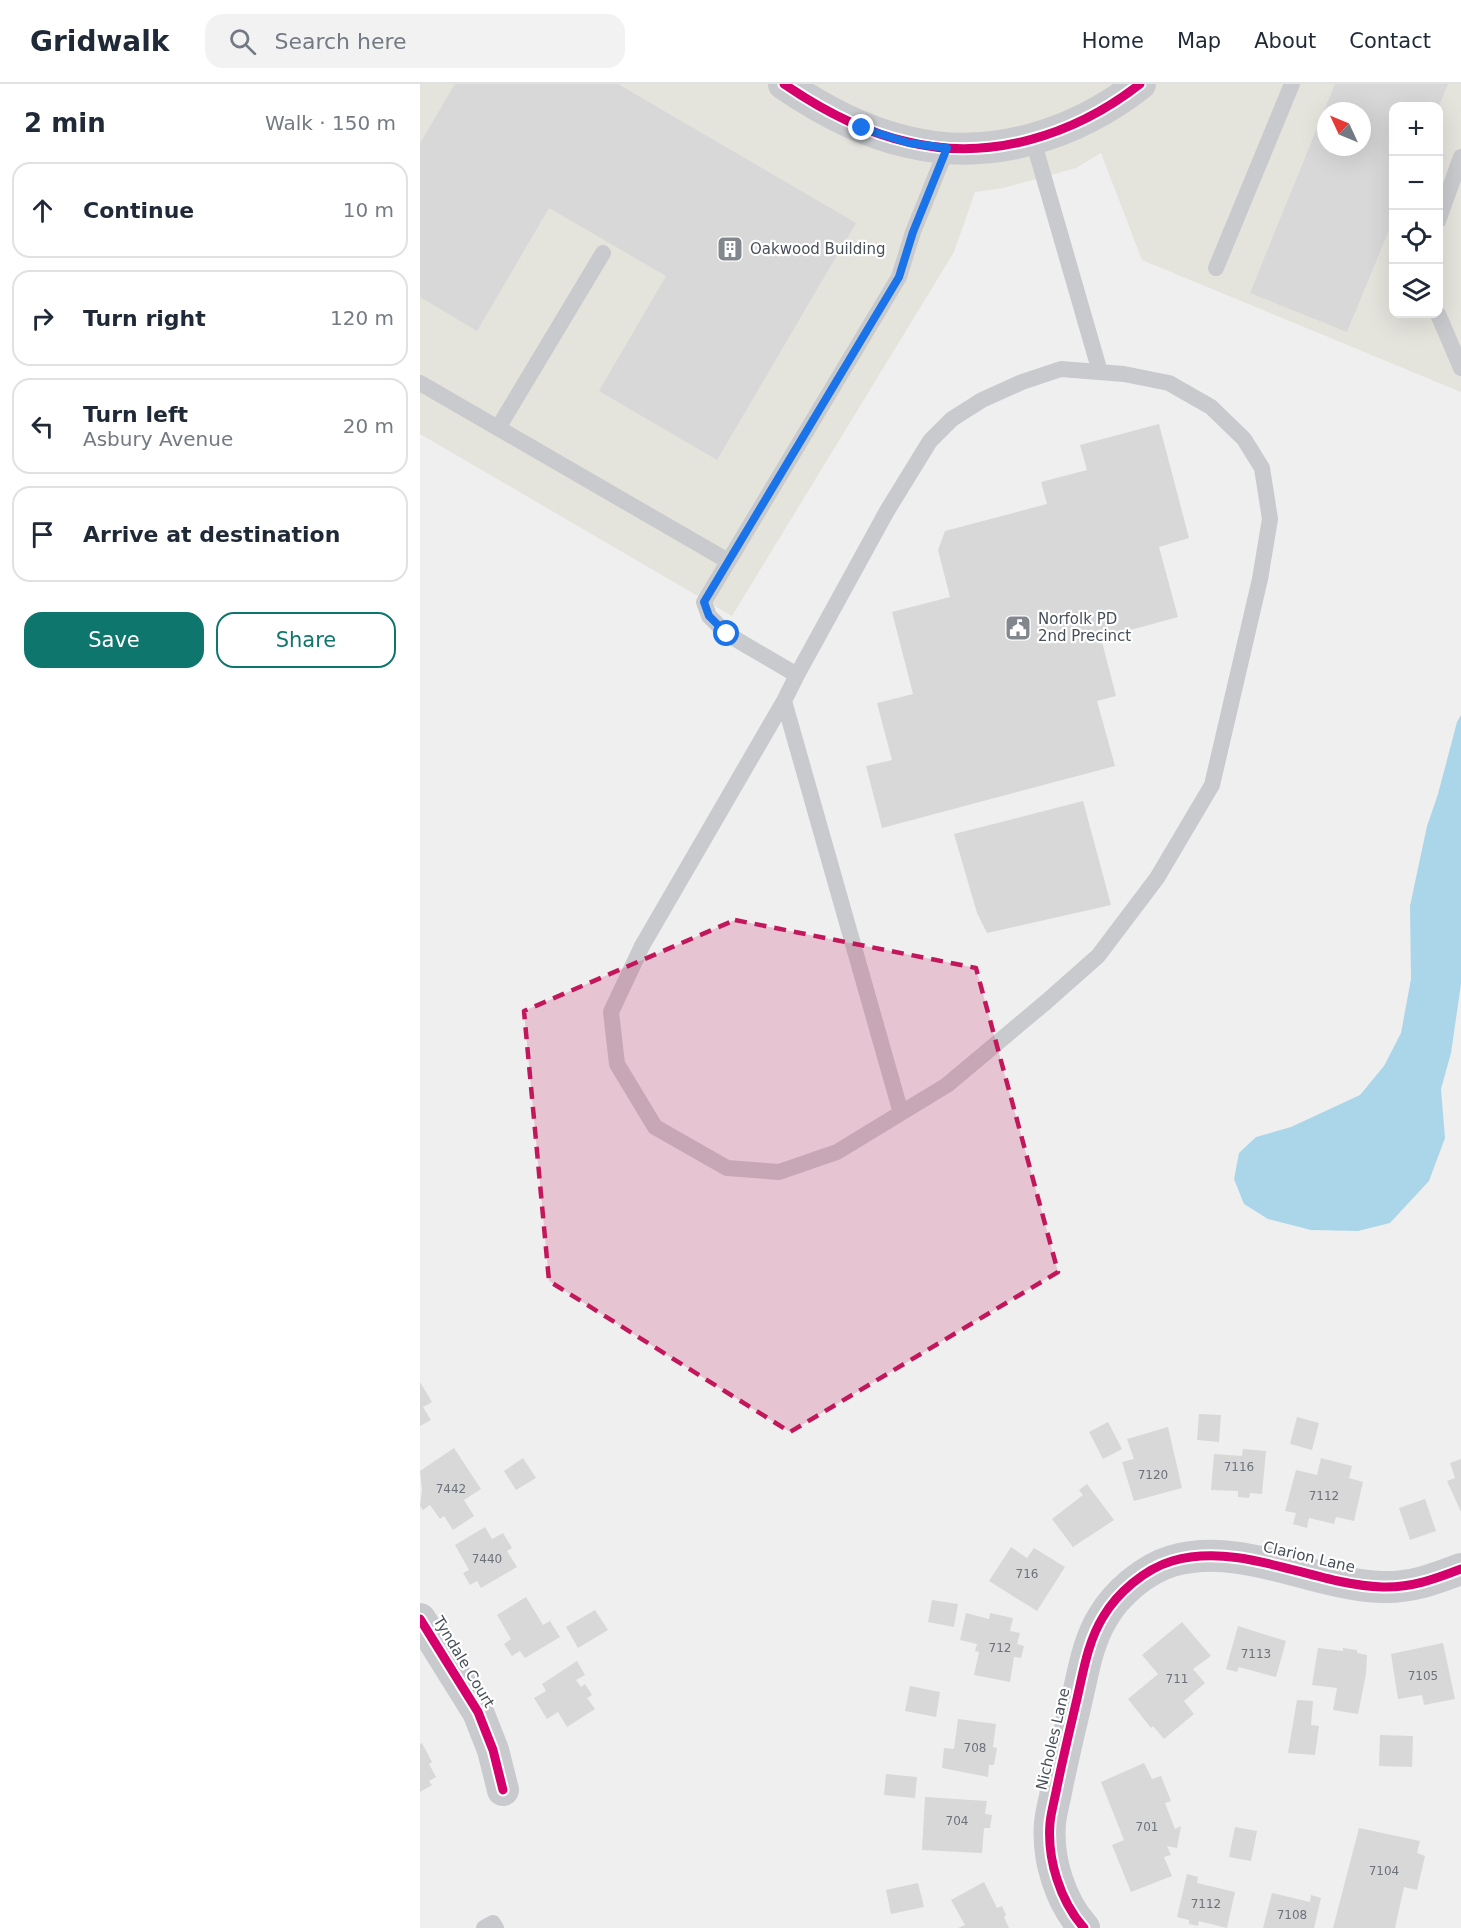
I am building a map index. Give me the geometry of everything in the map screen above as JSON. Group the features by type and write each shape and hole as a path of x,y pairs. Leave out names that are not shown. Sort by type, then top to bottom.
{"street":[{"path":"784,84 816,105 862,128 909,143 947,148 989,148 1033,140 1076,125 1116,103 1131,86"},
{"name":"Clarion Lane","path":"1149,1572 1172,1561 1209,1556 1253,1560 1325,1578 1382,1587 1414,1585 1461,1569"},
{"name":"Nicholes Lane","path":"1084,1928 1075,1918 1060,1888 1052,1856 1050,1823 1064,1751 1092,1639 1103,1616 1124,1591 1149,1572"},
{"name":"Tyndale Court","path":"420,1619 478,1712 493,1750 503,1790"}],"lane":[{"path":"1216,268 1292,84"},
{"path":"1033,140 1100,372"},
{"path":"796,675 727,634 709,616 704,602 899,277 913,232 947,148"},
{"path":"1442,210 1461,157"},
{"path":"498,428 603,253"},
{"path":"1440,318 1461,368"},
{"path":"1061,369 1124,374 1169,383 1211,407 1244,439 1262,468 1270,519 1255,599 1212,785 1157,878 1098,956 947,1085 837,1152 779,1172 727,1168 655,1127 617,1064 611,1012 642,946 784,701 796,675 887,511 930,441 952,419 982,400 1061,369"},
{"path":"420,383 728,561"},
{"path":"784,701 902,1113"},
{"path":"484,1928 493,1923 496,1928"}],"highlighted area":[{"path":"735,920 976,968 1058,1272 790,1432 549,1281 524,1011"}],"shaded area":[{"path":"420,84 1461,84 1461,392 1142,260 1101,153 1076,168 1003,188 975,192 954,252 732,616 420,434"}],"water":[{"path":"1461,715 1461,984 1451,1053 1441,1089 1445,1138 1429,1181 1390,1223 1358,1231 1311,1230 1268,1219 1244,1204 1234,1179 1239,1153 1256,1137 1291,1127 1360,1095 1384,1066 1401,1033 1411,979 1410,906 1427,826"}],"building":[{"name":"Oakwood Building","path":"455,84 618,84 856,223 717,460 599,391 666,276 549,208 477,331 420,297 420,143"},
{"path":"1335,84 1448,84 1441,102 1389,102 1389,230 1347,332 1250,293 1317,128 1317,156 1371,156 1371,102 1328,102"},
{"name":"Norfolk PD 2nd Precinct","path":"1159,424 1189,538 1159,547 1178,617 1101,638 1116,696 1097,701 1115,766 882,828 866,766 892,760 877,703 913,694 892,612 950,597 938,550 945,531 1047,504 1041,482 1087,470 1080,445"},
{"path":"1083,801 1111,905 987,933 977,913 954,834"},
{"path":"420,1382 432,1402 423,1407 431,1420 420,1426"},
{"path":"1199,1414 1221,1415 1219,1442 1197,1440"},
{"path":"1297,1417 1319,1423 1312,1450 1290,1444"},
{"path":"1108,1422 1122,1449 1103,1459 1089,1432"},
{"path":"1168,1427 1182,1488 1134,1501 1122,1462 1134,1459 1127,1439"},
{"path":"454,1448 481,1489 464,1500 474,1516 453,1530 444,1516 440,1519 430,1505 423,1510 420,1506 422,1490 420,1471"},
{"path":"1243,1449 1266,1451 1262,1494 1250,1493 1249,1498 1238,1497 1238,1491 1211,1490 1214,1454 1242,1456"},
{"path":"523,1458 536,1478 516,1490 504,1471"},
{"path":"1321,1458 1352,1466 1349,1478 1363,1482 1354,1521 1336,1517 1334,1524 1309,1518 1307,1528 1293,1524 1296,1513 1285,1511 1296,1470 1317,1475"},
{"path":"1461,1459 1461,1512 1447,1481 1455,1478 1450,1463"},
{"path":"1087,1484 1114,1520 1073,1547 1052,1519 1083,1495 1079,1490"},
{"path":"1425,1499 1436,1531 1410,1540 1399,1508"},
{"path":"485,1527 492,1539 503,1533 512,1548 507,1551 517,1567 481,1588 477,1581 470,1585 463,1573 469,1570 455,1545"},
{"path":"1011,1547 1027,1558 1034,1548 1065,1567 1037,1611 989,1581"},
{"path":"526,1597 543,1625 550,1621 560,1637 525,1658 520,1651 512,1656 504,1644 511,1639 497,1615"},
{"path":"932,1600 958,1604 954,1627 928,1622"},
{"path":"595,1610 608,1630 578,1648 566,1627"},
{"path":"966,1613 989,1619 990,1613 1013,1618 1010,1631 1020,1633 1017,1644 1024,1646 1021,1658 1014,1657 1010,1682 974,1675 979,1652 975,1651 977,1644 960,1640"},
{"path":"1182,1622 1211,1656 1193,1669 1205,1683 1184,1701 1194,1714 1164,1739 1153,1726 1151,1728 1128,1699 1158,1674 1142,1655"},
{"path":"1238,1626 1286,1641 1276,1677 1239,1667 1237,1672 1226,1669"},
{"path":"1443,1643 1455,1699 1424,1705 1422,1695 1398,1699 1391,1654"},
{"path":"1318,1648 1357,1650 1357,1653 1367,1655 1366,1674 1358,1714 1333,1710 1337,1688 1312,1685"},
{"path":"577,1661 585,1675 576,1680 581,1687 585,1684 592,1695 587,1698 595,1709 567,1727 558,1712 547,1719 534,1698 546,1691 542,1684"},
{"path":"910,1686 940,1692 936,1717 905,1711"},
{"path":"1297,1700 1313,1701 1311,1725 1319,1726 1315,1755 1288,1753"},
{"path":"958,1719 996,1724 993,1747 997,1748 994,1765 989,1765 988,1777 942,1768 944,1748 954,1749"},
{"path":"1380,1735 1413,1736 1412,1767 1379,1766"},
{"path":"422,1743 432,1762 429,1764 436,1777 429,1781 432,1785 420,1792 420,1744"},
{"path":"1144,1763 1152,1779 1161,1776 1171,1801 1165,1803 1175,1829 1181,1826 1177,1848 1167,1846 1171,1855 1164,1857 1172,1876 1131,1892 1112,1845 1124,1840 1101,1782"},
{"path":"886,1774 917,1777 915,1798 884,1795"},
{"path":"925,1797 987,1801 985,1814 992,1815 990,1828 984,1828 982,1853 922,1850"},
{"path":"1235,1827 1257,1831 1251,1861 1229,1857"},
{"path":"1359,1828 1420,1841 1417,1853 1425,1856 1417,1890 1404,1887 1395,1928 1333,1928"},
{"path":"1187,1874 1198,1877 1197,1883 1235,1892 1227,1928 1199,1921 1198,1926 1189,1924 1189,1920 1177,1917"},
{"path":"984,1882 997,1908 1002,1906 1009,1928 958,1928 965,1925 951,1900"},
{"path":"918,1883 924,1907 891,1914 886,1890"},
{"path":"1272,1893 1310,1902 1311,1895 1321,1898 1314,1928 1263,1928"}],"cycle path":[{"path":"784,84 828,111 891,138 939,147 970,149 1030,140 1060,130 1115,102 1140,84"},
{"path":"1084,1928 1068,1905 1057,1879 1051,1851 1050,1823 1089,1648 1103,1617 1124,1591 1142,1576 1162,1565 1198,1556 1225,1556 1251,1560 1330,1579 1382,1587 1413,1584 1461,1569"},
{"path":"420,1619 478,1712 493,1750 503,1790"}],"place":[{"name":"Oakwood Building","path":"730,249"},
{"name":"Norfolk PD 2nd Precinct","path":"1018,628"}],"route":[{"path":"727,634 709,616 704,602 899,277 913,232 947,148 909,143 862,128"}]}
